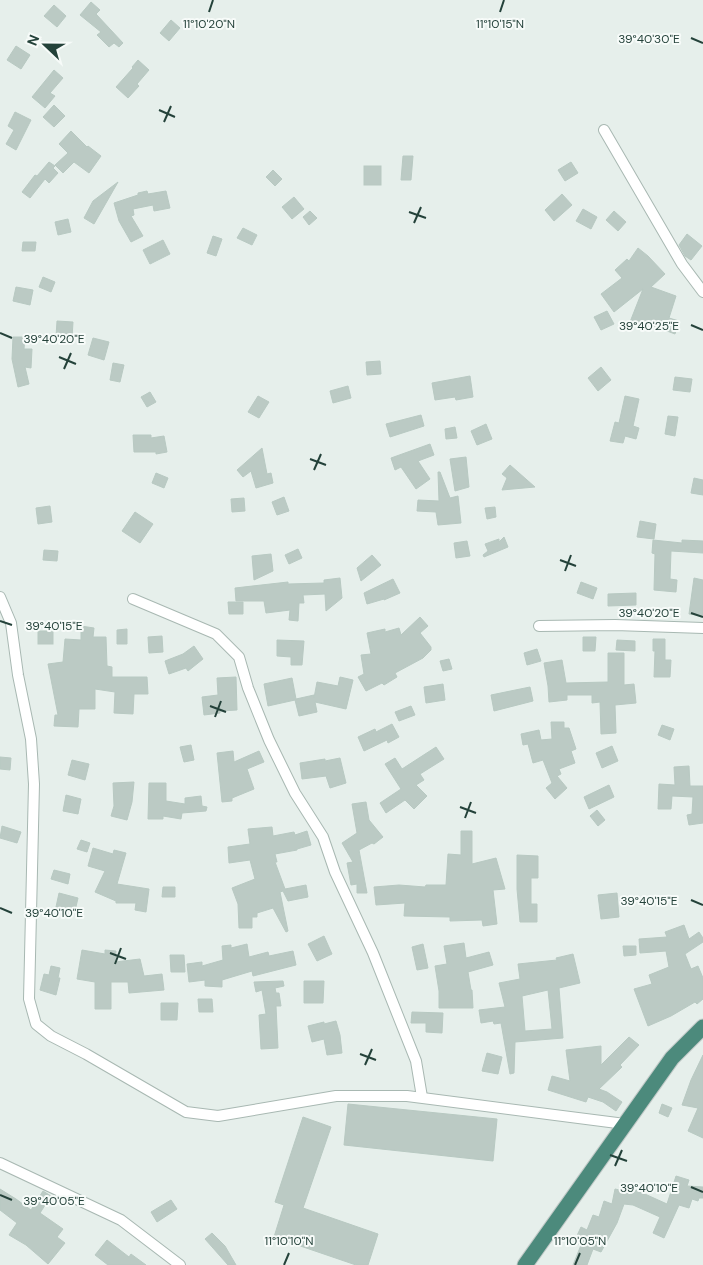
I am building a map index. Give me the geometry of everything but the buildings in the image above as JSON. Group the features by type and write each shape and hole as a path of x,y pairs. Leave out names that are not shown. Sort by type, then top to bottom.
{"highway":[{"path":"525,1265 672,1058 703,1027"}],"street":[{"path":"604,130 682,264 703,292"},
{"path":"0,598 11,623 18,675 31,739 34,784 29,999 36,1024 51,1036 186,1112 218,1116 336,1096 407,1096 625,1124"},
{"path":"133,599 216,634 239,657 248,688 269,740 295,793 323,837 335,872 373,952 416,1061 422,1097"},
{"path":"539,626 615,625 703,628"},
{"path":"0,1162 120,1220 180,1265"}]}
